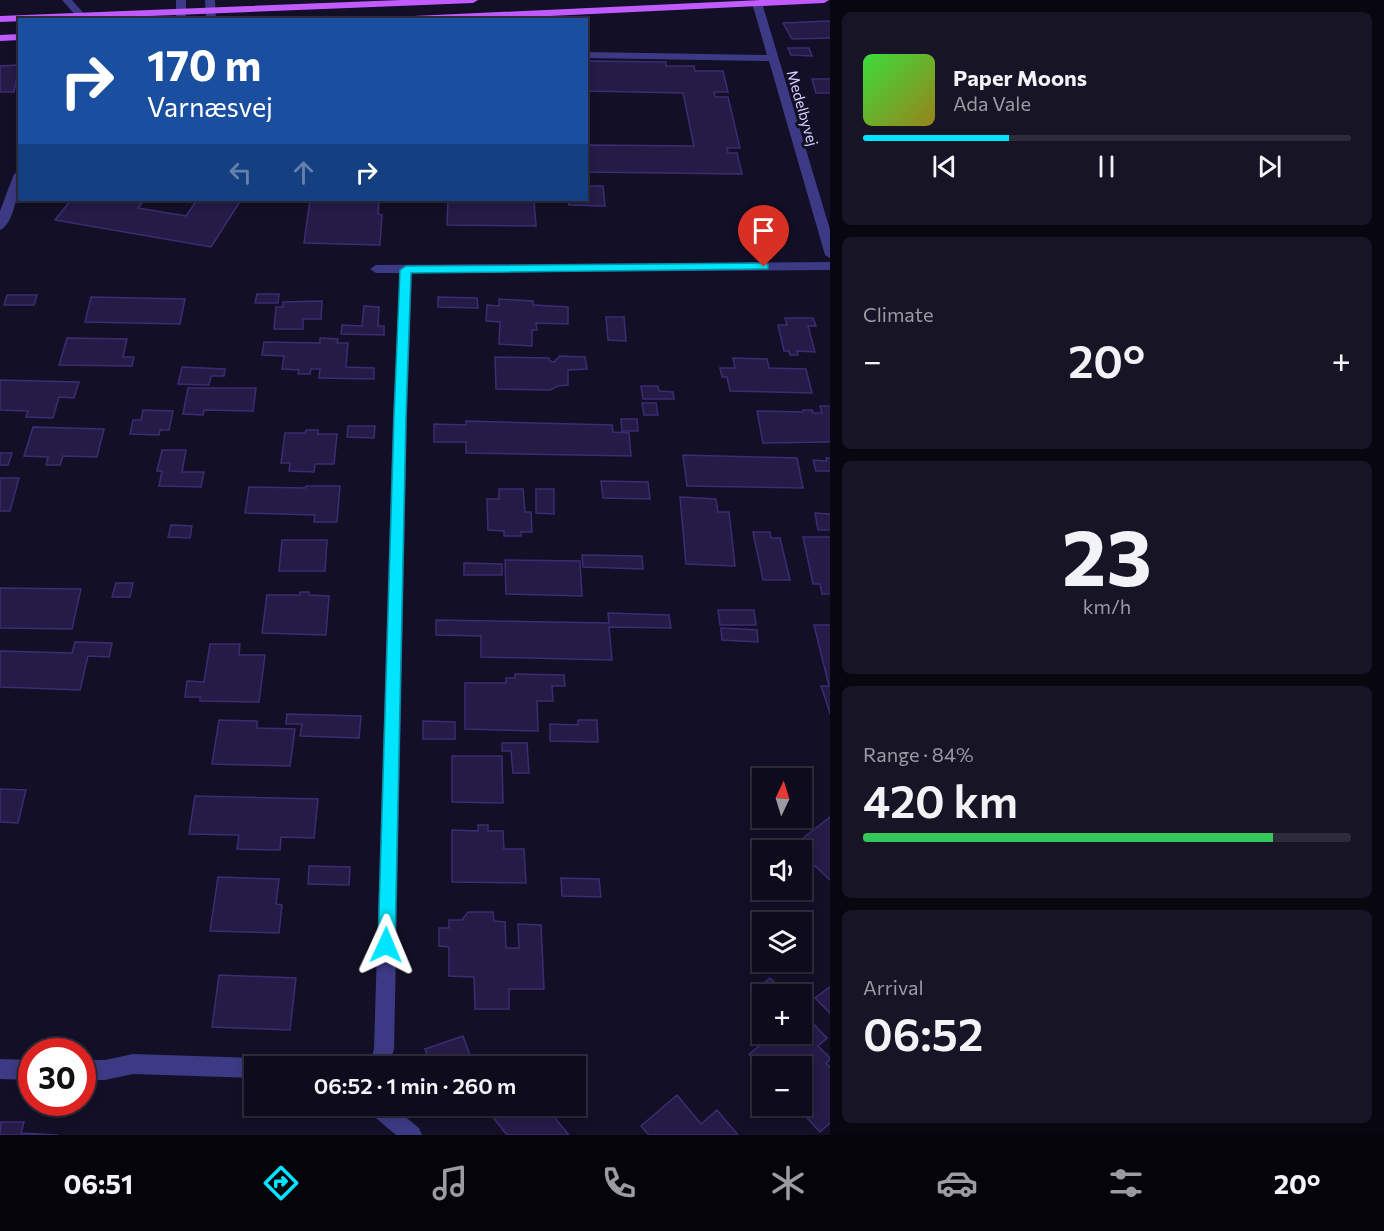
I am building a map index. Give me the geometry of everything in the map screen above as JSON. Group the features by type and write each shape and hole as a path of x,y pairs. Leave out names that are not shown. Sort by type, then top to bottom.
{"main road":[{"path":"27,18 181,15 211,10 473,0"},
{"path":"435,18 824,0"},
{"path":"0,19 18,18"},
{"path":"0,38 18,38"}],"street":[{"path":"67,0 81,16"},
{"path":"181,0 181,15"},
{"name":"Medelbyvej","path":"757,3 830,252"},
{"path":"588,55 773,58"},
{"path":"0,226 18,179"},
{"path":"376,269 830,266"},
{"path":"382,1056 384,1049 400,416 406,270"},
{"path":"96,1070 133,1064 244,1068"},
{"path":"0,1069 18,1070"},
{"path":"389,1116 412,1135"}],"building":[{"path":"830,21 830,38 792,39 783,23"},
{"path":"788,48 809,48 812,56 791,55"},
{"path":"588,61 666,62 666,66 694,66 695,71 723,71 728,92 714,92 715,97 728,97 740,148 727,148 728,153 737,153 742,174 588,172 588,145 694,146 683,93 588,91"},
{"path":"18,65 14,92 0,92 0,66"},
{"path":"812,79 830,79 830,93 816,93"},
{"path":"588,186 603,186 605,206 569,205 568,201 588,201"},
{"path":"70,201 143,201 138,208 186,216 196,201 240,201 211,247 55,220"},
{"path":"310,201 379,201 378,214 382,215 380,245 304,243"},
{"path":"448,201 534,201 536,226 447,225"},
{"path":"257,294 279,294 278,303 255,303"},
{"path":"7,295 37,295 34,305 4,305"},
{"path":"91,297 185,299 180,324 85,322"},
{"path":"438,297 477,298 478,308 438,307"},
{"path":"499,299 533,301 533,305 568,307 568,324 536,323 537,330 532,330 532,346 499,344 500,322 486,321 487,305 499,306"},
{"path":"322,301 321,319 303,319 303,329 274,329 276,307 283,307 283,302"},
{"path":"364,306 379,307 378,326 384,326 384,335 341,334 342,325 362,326"},
{"path":"606,317 624,317 626,341 608,340"},
{"path":"785,318 813,318 816,326 808,326 815,352 797,351 798,355 790,355 789,351 784,351 778,325 787,325"},
{"path":"67,338 127,339 123,357 134,357 132,366 59,365"},
{"path":"320,338 338,339 337,343 348,343 346,367 374,368 374,379 319,378 320,369 311,369 310,374 298,374 299,370 282,369 284,356 262,355 264,342 320,343"},
{"path":"560,356 585,357 587,369 568,370 568,385 550,390 496,389 495,357 549,358 554,362"},
{"path":"733,358 767,359 769,368 806,369 812,393 730,391 727,377 722,377 720,368 735,368"},
{"path":"182,367 225,369 224,376 211,376 209,385 178,384"},
{"path":"0,380 79,382 74,398 59,397 53,418 26,417 28,411 0,410"},
{"path":"641,386 658,386 659,391 673,392 674,399 643,399"},
{"path":"188,388 256,388 253,411 204,410 203,415 183,414"},
{"path":"642,403 656,403 658,415 644,415"},
{"path":"820,406 830,406 830,442 763,443 757,411 803,412 803,410 812,410 813,413 822,413"},
{"path":"143,410 173,411 169,430 160,430 159,435 130,434 133,420 141,420"},
{"path":"621,419 637,419 638,431 622,431"},
{"path":"466,421 612,425 613,432 629,433 631,456 466,453 466,442 434,442 434,424 466,425"},
{"path":"348,426 375,426 374,438 347,437"},
{"path":"33,427 104,429 97,457 63,456 60,465 46,465 48,457 24,456"},
{"path":"306,430 318,430 318,434 337,434 334,464 315,464 314,472 289,471 290,463 281,463 285,433 305,433"},
{"path":"162,450 186,450 182,472 204,472 201,487 159,486 162,471 157,471"},
{"path":"0,453 12,453 8,465 0,465"},
{"path":"683,455 797,458 803,488 687,486"},
{"path":"826,458 830,458 830,471 816,471 813,460 827,461"},
{"path":"0,478 19,478 10,511 0,511"},
{"path":"601,481 648,482 650,499 603,498"},
{"path":"306,486 340,486 337,522 314,522 315,515 245,513 249,487 305,488"},
{"path":"499,489 523,489 525,512 531,512 532,532 521,532 521,536 504,536 504,531 488,530 487,499 499,499"},
{"path":"536,489 554,489 554,514 536,513"},
{"path":"680,497 716,499 718,512 729,512 735,566 686,564"},
{"path":"815,513 830,514 830,530 818,530"},
{"path":"171,525 192,526 190,538 168,537"},
{"path":"753,532 770,532 771,538 780,538 790,580 763,580"},
{"path":"803,537 830,537 830,594 822,594 820,584 813,584"},
{"path":"282,540 327,540 325,571 279,571"},
{"path":"582,555 642,556 643,569 583,567"},
{"path":"505,560 580,561 582,596 506,594"},
{"path":"464,563 502,564 502,575 464,575"},
{"path":"116,583 133,583 130,597 112,597"},
{"path":"0,588 81,589 72,629 0,628"},
{"path":"300,592 329,596 326,635 262,633 267,595 300,595"},
{"path":"718,610 754,610 756,625 720,625"},
{"path":"608,613 669,615 671,628 609,627 612,660 481,657 481,636 436,635 436,620 609,623"},
{"path":"814,625 830,625 830,713 821,686 829,686"},
{"path":"721,628 757,630 758,642 722,640"},
{"path":"75,642 112,643 109,657 88,656 80,690 0,687 0,651 72,653"},
{"path":"210,644 240,644 239,655 265,655 259,702 200,701 200,697 185,697 187,681 204,682"},
{"path":"515,674 564,675 565,686 552,686 553,701 537,701 538,731 465,729 465,683 506,683 506,678 515,678"},
{"path":"287,714 361,716 359,738 300,736 302,724 286,724"},
{"path":"219,720 257,721 257,728 295,729 290,766 212,764"},
{"path":"578,720 597,720 598,742 550,741 550,724 578,725"},
{"path":"423,721 455,722 455,739 423,739"},
{"path":"502,743 527,743 529,773 513,773 511,751 502,751"},
{"path":"452,756 502,756 503,803 452,802"},
{"path":"0,789 26,790 18,823 0,822"},
{"path":"195,796 318,799 314,838 281,837 280,850 237,849 239,835 189,834"},
{"path":"830,817 830,880 812,863 812,840 801,840"},
{"path":"478,825 488,825 488,831 503,831 504,849 524,849 526,883 452,882 452,830 478,831"},
{"path":"309,866 350,867 349,885 308,884"},
{"path":"218,877 279,879 276,904 282,905 279,933 210,931"},
{"path":"561,878 599,879 601,897 562,896"},
{"path":"468,912 493,912 494,921 505,922 506,948 519,948 518,924 541,925 544,989 509,989 509,1009 475,1009 474,977 449,976 449,947 439,946 439,928 449,928 449,920 462,920"},
{"path":"219,975 296,978 290,1030 212,1027"},
{"path":"770,978 776,984 763,984"},
{"path":"830,987 830,1013 815,998"},
{"path":"812,1022 827,1038 818,1046 830,1058 826,1063 830,1067 830,1123 820,1132 805,1116 812,1116 812,1056 752,1057 749,1054 762,1044 812,1044"},
{"path":"463,1036 470,1056 427,1056 425,1049"},
{"path":"677,1095 701,1124 717,1110 738,1135 649,1135 641,1126"},
{"path":"492,1116 553,1116 569,1135 507,1135"},
{"path":"1,1122 24,1122 21,1133 58,1135 0,1135"}],"route":[{"path":"386,945 406,270 764,267"}]}
